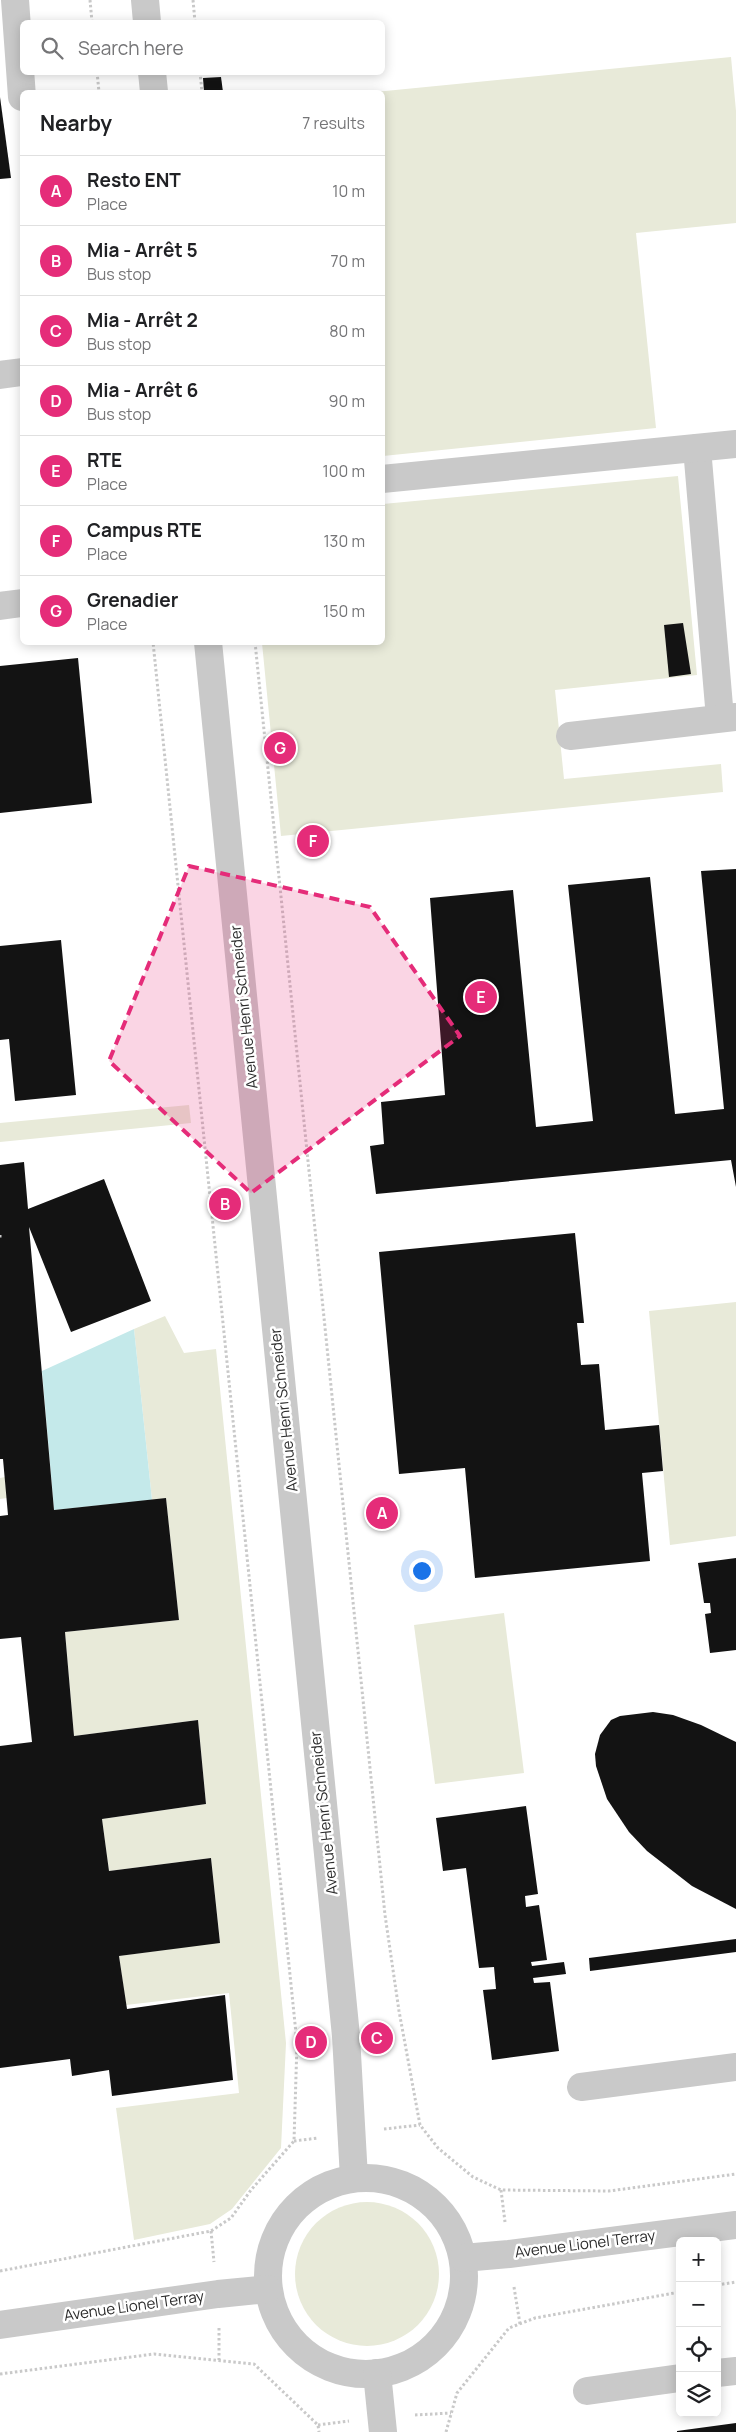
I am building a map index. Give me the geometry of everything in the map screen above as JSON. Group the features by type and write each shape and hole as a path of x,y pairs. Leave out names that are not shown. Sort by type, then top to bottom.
{"street":[{"path":"15,0 20,69"},
{"path":"145,0 147,20"},
{"path":"20,75 21,90"},
{"path":"152,75 154,90"},
{"path":"0,375 20,372"},
{"path":"385,479 736,444"},
{"path":"570,736 728,718 697,448"},
{"path":"0,606 20,603"},
{"name":"Avenue Henri Schneider","path":"208,645 344,2016 354,2178"},
{"path":"581,2087 736,2067"},
{"path":"354,2178 386,2179 414,2190 437,2207 454,2230 463,2258 464,2290 453,2322 433,2348 406,2366 377,2373 344,2371 316,2361 293,2342 276,2317 268,2289 269,2258 280,2228 300,2203 326,2186 354,2178"},
{"name":"Avenue Lionel Terray","path":"463,2258 509,2254 736,2225"},
{"name":"Avenue Lionel Terray","path":"0,2325 218,2294 268,2289"},
{"path":"721,2372 736,2370"},
{"path":"377,2373 383,2432"},
{"path":"587,2391 676,2379"}],"path":[{"path":"90,0 92,20"},
{"path":"193,0 195,20"},
{"path":"97,75 99,90"},
{"path":"200,75 202,90"},
{"path":"0,2271 211,2230 231,2218 251,2190 294,2141 297,2043 153,645"},
{"path":"255,645 385,1915 399,2011 420,2125 438,2148 473,2177 501,2190 609,2192 736,2174"},
{"path":"0,1235 0,1240"},
{"path":"721,2284 736,2282"},
{"path":"446,2432 457,2393 509,2328 535,2318 676,2293"},
{"path":"0,2374 154,2354 254,2364 318,2425 319,2432"}],"highlighted area":[{"path":"189,866 370,907 460,1036 251,1193 109,1061"}],"green space":[{"path":"731,57 736,111 736,223 636,233 656,428 385,456 385,91"},
{"path":"678,476 697,675 555,690 564,779 721,764 723,792 281,836 262,645 385,645 385,504"},
{"path":"189,1105 191,1123 0,1142 0,1123"},
{"path":"736,1302 736,1536 670,1545 649,1311"},
{"path":"165,1316 184,1353 216,1349 286,2043 281,2148 232,2209 210,2224 134,2240 116,2108 239,2093 229,1993 126,2005 119,1956 220,1942 211,1858 109,1871 102,1819 206,1804 198,1720 74,1736 65,1632 179,1620 166,1499 152,1500 134,1329"},
{"path":"5,1477 7,1498 0,1499 0,1478"},
{"path":"504,1613 524,1773 435,1784 414,1625"},
{"path":"367,2202 395,2207 418,2223 434,2246 439,2274 434,2302 418,2325 395,2341 367,2346 339,2341 316,2325 300,2302 295,2274 300,2246 316,2223 339,2207"}],"water":[{"path":"134,1329 152,1500 54,1510 42,1371"}],"building":[{"path":"221,77 223,90 204,90 203,78"},
{"path":"0,97 11,178 0,179"},
{"path":"683,623 691,674 669,677 664,625"},
{"path":"78,658 92,803 0,813 0,666"},
{"path":"286,735 288,761 274,761 272,736"},
{"path":"328,833 329,847 299,850 297,836"},
{"path":"736,869 736,1187 731,1160 376,1194 370,1146 384,1144 381,1102 445,1095 430,898 513,890 536,1127 593,1121 568,885 650,877 675,1114 724,1109 701,871"},
{"path":"61,940 76,1095 15,1101 9,1039 0,1040 0,946"},
{"path":"24,1162 28,1209 104,1179 151,1301 71,1332 29,1227 54,1510 166,1498 179,1620 65,1632 74,1736 198,1720 206,1804 102,1819 109,1871 211,1858 220,1943 119,1956 127,2009 225,1995 233,2080 112,2096 109,2070 72,2076 70,2059 0,2068 0,1746 32,1742 21,1637 0,1639 0,1516 8,1515 3,1459 0,1459 0,1165"},
{"path":"575,1233 584,1323 577,1323 581,1365 599,1364 605,1430 659,1425 663,1471 642,1473 650,1561 475,1578 465,1468 399,1474 379,1252"},
{"path":"388,1501 390,1524 377,1525 375,1503"},
{"path":"736,1558 736,1650 710,1653 705,1614 711,1613 710,1603 704,1603 698,1563"},
{"path":"653,1712 673,1715 701,1725 736,1742 736,1909 692,1886 647,1851 629,1832 607,1799 596,1766 595,1754 600,1735 611,1720 620,1716"},
{"path":"526,1806 538,1894 525,1896 526,1907 539,1905 547,1960 531,1962 532,1966 564,1962 566,1974 533,1978 534,1983 550,1982 559,2051 492,2060 483,1990 496,1989 494,1967 479,1968 466,1868 443,1871 436,1818"},
{"path":"736,1939 736,1952 590,1971 589,1958"},
{"path":"736,2423 736,2432 677,2432 677,2431"}],"place":[{"name":"Grenadier","path":"280,748"},
{"name":"Campus RTE","path":"313,841"},
{"name":"RTE","path":"481,997"},
{"name":"Mia - Arrêt 5","path":"225,1204"},
{"name":"Resto ENT","path":"382,1513"},
{"name":"Mia - Arrêt 2","path":"377,2038"},
{"name":"Mia - Arrêt 6","path":"311,2042"}]}
